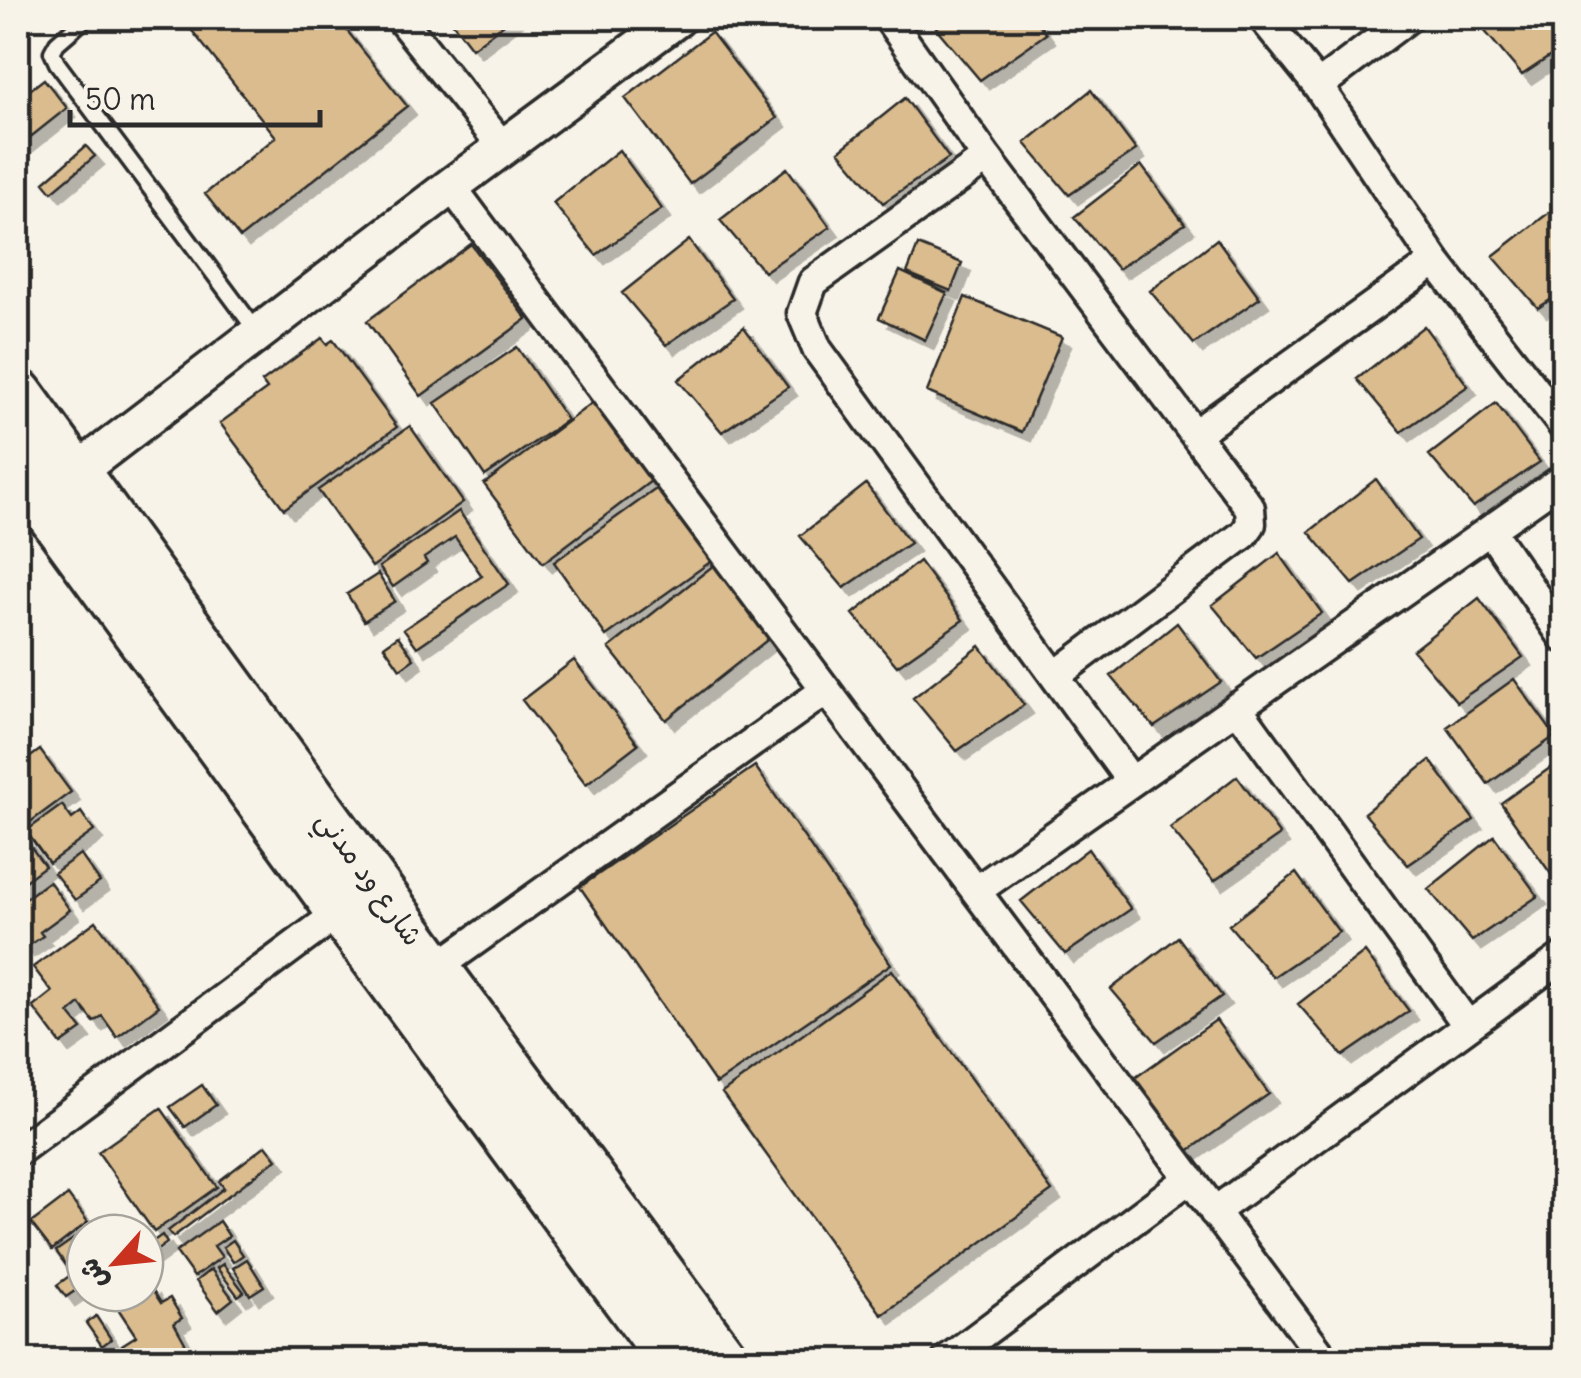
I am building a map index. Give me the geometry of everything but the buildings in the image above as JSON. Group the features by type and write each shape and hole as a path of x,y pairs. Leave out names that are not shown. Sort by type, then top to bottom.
{"highway":[{"name":"شارع ود مدني","path":"18,394 45,480 340,912 672,1360"},
{"name":"شارع ود مدني","path":"45,480 435,969 724,1360"}],"street":[{"path":"400,18 504,147"},
{"path":"45,480 258,333 678,18"},
{"path":"888,18 987,158 1250,508 1251,524 1244,534 1055,676"},
{"path":"1263,18 1318,86 1435,261 1564,427"},
{"path":"1318,86 1408,18"},
{"path":"987,158 813,282 802,313 817,350 1132,782"},
{"path":"451,186 1325,1360"},
{"path":"1195,434 1435,261"},
{"path":"976,891 1564,478"},
{"path":"1490,530 1564,638"},
{"path":"435,969 826,690"},
{"path":"1238,707 1468,1026"},
{"path":"18,1151 340,912"},
{"path":"1214,1212 1564,956"},
{"path":"947,1360 1190,1178"}],"lane":[{"path":"86,18 57,43 52,52 57,62 258,333"}]}
